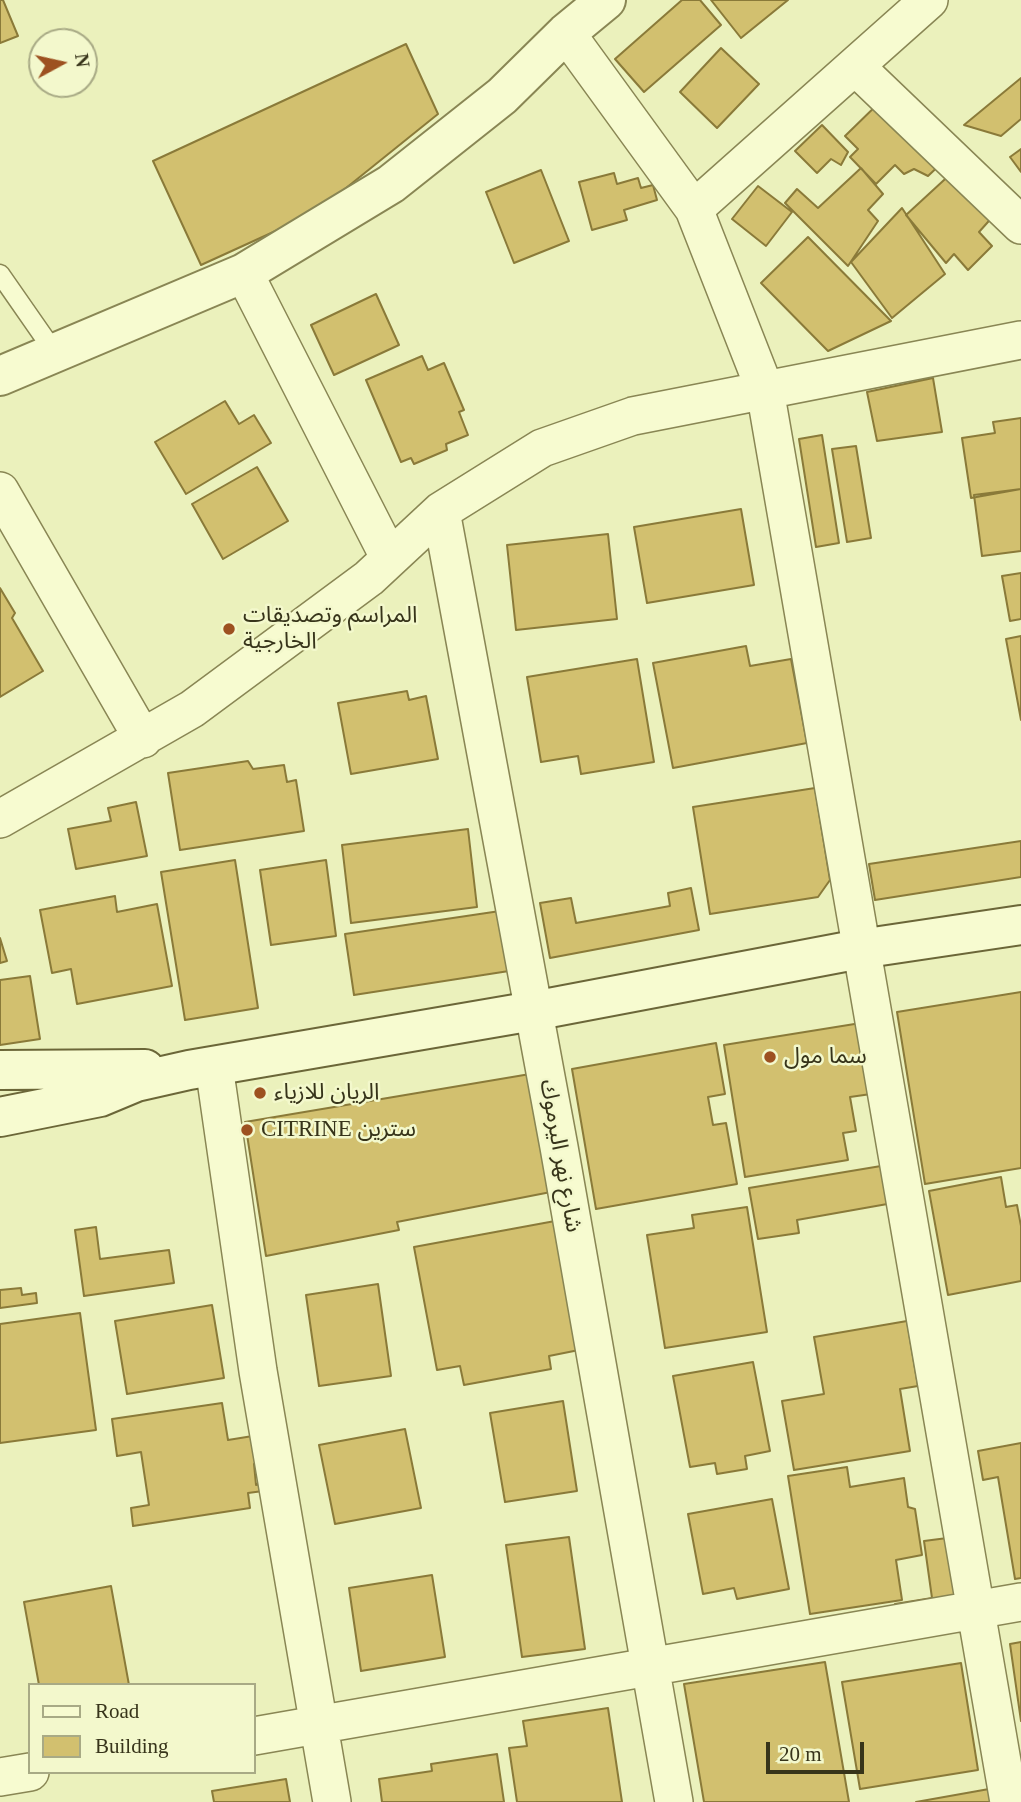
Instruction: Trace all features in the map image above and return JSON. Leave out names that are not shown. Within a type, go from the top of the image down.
[{"type":"main road","points":[[0,376],[244,273],[391,184],[502,96],[566,33],[606,0]]},
{"type":"main road","points":[[0,1117],[100,1097],[136,1082],[201,1068],[533,1011],[860,949],[1021,925]]},
{"type":"main road","points":[[0,1070],[201,1068]]},
{"type":"street","points":[[694,209],[929,0]]},
{"type":"street","points":[[566,33],[694,209],[765,390],[1009,1802]]},
{"type":"street","points":[[856,67],[1021,225]]},
{"type":"street","points":[[244,273],[389,557]]},
{"type":"street","points":[[0,819],[192,709],[369,578],[441,511],[542,448],[633,416],[1021,340]]},
{"type":"street","points":[[0,491],[143,739]]},
{"type":"street","name":"شارع نهر اليرموك","points":[[441,511],[674,1802]]},
{"type":"street","points":[[201,1068],[258,1371],[332,1802]]},
{"type":"street","points":[[256,1735],[1021,1602]]},
{"type":"street","points":[[0,1777],[28,1772]]},
{"type":"lane","points":[[2,278],[55,353]]},
{"type":"building","points":[[0,0],[3,0],[18,36],[0,43]]},
{"type":"building","points":[[682,0],[700,0],[721,25],[644,92],[615,59]]},
{"type":"building","points":[[711,0],[788,0],[741,38]]},
{"type":"building","points":[[406,44],[438,114],[315,213],[201,265],[153,161]]},
{"type":"building","points":[[721,48],[759,84],[717,128],[680,92]]},
{"type":"building","points":[[1021,78],[1021,119],[1001,136],[964,125]]},
{"type":"building","points":[[885,97],[946,159],[928,176],[914,169],[904,174],[895,165],[876,184],[850,157],[858,149],[845,136]]},
{"type":"building","points":[[822,125],[848,152],[841,165],[831,159],[817,173],[795,151]]},
{"type":"building","points":[[1021,149],[1021,172],[1010,157]]},
{"type":"building","points":[[861,168],[883,194],[868,210],[878,221],[848,266],[785,203],[797,189],[818,208]]},
{"type":"building","points":[[956,169],[996,213],[979,232],[992,246],[968,270],[954,254],[946,263],[906,215]]},
{"type":"building","points":[[541,170],[569,241],[514,263],[486,192]]},
{"type":"building","points":[[614,173],[617,184],[638,178],[641,188],[653,185],[657,200],[624,210],[627,220],[592,230],[579,182]]},
{"type":"building","points":[[758,186],[792,212],[766,246],[732,219]]},
{"type":"building","points":[[902,208],[945,274],[892,318],[851,262]]},
{"type":"building","points":[[808,237],[891,321],[828,351],[761,283]]},
{"type":"building","points":[[376,294],[399,345],[334,375],[311,325]]},
{"type":"building","points":[[422,356],[428,370],[444,363],[464,410],[459,412],[468,435],[446,444],[447,450],[414,464],[411,458],[401,462],[366,380]]},
{"type":"building","points":[[933,378],[942,432],[877,441],[867,392]]},
{"type":"building","points":[[225,401],[239,424],[254,415],[271,443],[186,494],[155,442]]},
{"type":"building","points":[[1021,418],[1021,489],[971,498],[962,438],[995,433],[993,422]]},
{"type":"building","points":[[822,435],[839,543],[816,547],[799,439]]},
{"type":"building","points":[[856,446],[871,538],[847,542],[832,449]]},
{"type":"building","points":[[257,467],[288,521],[223,559],[192,504]]},
{"type":"building","points":[[1021,489],[1021,551],[982,556],[974,495]]},
{"type":"building","points":[[741,509],[754,585],[647,603],[634,527]]},
{"type":"building","points":[[608,534],[617,619],[516,630],[507,545]]},
{"type":"building","points":[[1021,573],[1021,619],[1010,621],[1002,576]]},
{"type":"building","points":[[0,588],[15,613],[12,618],[43,671],[0,697]]},
{"type":"building","points":[[1021,636],[1021,720],[1006,639]]},
{"type":"building","points":[[746,646],[750,666],[791,659],[807,743],[673,768],[653,663]]},
{"type":"building","points":[[637,659],[654,762],[581,774],[578,756],[541,762],[527,677]]},
{"type":"building","points":[[407,691],[409,700],[426,696],[438,759],[351,774],[338,703]]},
{"type":"building","points":[[248,761],[253,769],[284,765],[287,782],[296,780],[304,831],[180,850],[168,773]]},
{"type":"building","points":[[815,788],[830,880],[818,897],[710,914],[693,807]]},
{"type":"building","points":[[136,802],[147,856],[76,869],[68,829],[111,821],[108,808]]},
{"type":"building","points":[[468,829],[477,907],[351,923],[342,845]]},
{"type":"building","points":[[1021,841],[1021,877],[875,900],[869,864]]},
{"type":"building","points":[[235,860],[258,1008],[185,1020],[161,872]]},
{"type":"building","points":[[326,860],[336,936],[271,945],[260,870]]},
{"type":"building","points":[[691,888],[699,930],[550,958],[540,903],[571,898],[576,923],[670,906],[668,893]]},
{"type":"building","points":[[115,896],[117,912],[157,904],[172,986],[77,1004],[71,969],[52,973],[40,910]]},
{"type":"building","points":[[500,911],[509,971],[354,995],[345,934]]},
{"type":"building","points":[[0,938],[7,961],[0,963]]},
{"type":"building","points":[[30,976],[40,1039],[0,1045],[0,980]]},
{"type":"building","points":[[1021,992],[1021,1168],[925,1184],[897,1012]]},
{"type":"building","points":[[867,1022],[878,1093],[850,1097],[856,1131],[843,1133],[848,1160],[745,1177],[724,1045]]},
{"type":"building","points":[[716,1043],[725,1094],[708,1097],[713,1125],[726,1123],[737,1184],[596,1209],[572,1069]]},
{"type":"building","points":[[536,1073],[556,1191],[397,1222],[399,1230],[266,1256],[245,1122]]},
{"type":"building","points":[[887,1165],[893,1203],[797,1220],[799,1233],[758,1239],[749,1188]]},
{"type":"building","points":[[1001,1177],[1006,1207],[1017,1205],[1021,1226],[1021,1281],[948,1295],[929,1191]]},
{"type":"building","points":[[747,1207],[767,1332],[665,1348],[647,1235],[694,1228],[692,1215]]},
{"type":"building","points":[[555,1221],[579,1350],[549,1356],[551,1369],[464,1385],[460,1366],[437,1370],[414,1247]]},
{"type":"building","points":[[96,1227],[100,1259],[169,1250],[174,1283],[84,1296],[75,1230]]},
{"type":"building","points":[[378,1284],[391,1376],[319,1386],[306,1295]]},
{"type":"building","points":[[21,1288],[22,1295],[36,1293],[37,1303],[0,1308],[0,1290]]},
{"type":"building","points":[[212,1305],[224,1378],[127,1394],[115,1321]]},
{"type":"building","points":[[80,1313],[96,1430],[0,1443],[0,1324]]},
{"type":"building","points":[[907,1321],[918,1386],[900,1389],[910,1451],[794,1470],[782,1401],[824,1394],[814,1337]]},
{"type":"building","points":[[753,1362],[770,1451],[745,1456],[747,1469],[717,1474],[715,1463],[690,1467],[673,1376]]},
{"type":"building","points":[[563,1401],[577,1491],[505,1502],[490,1413]]},
{"type":"building","points":[[222,1403],[228,1440],[265,1434],[269,1462],[254,1464],[256,1485],[261,1484],[263,1491],[248,1493],[250,1508],[133,1526],[131,1508],[149,1505],[141,1452],[117,1456],[112,1419]]},
{"type":"building","points":[[405,1429],[421,1508],[335,1524],[319,1445]]},
{"type":"building","points":[[1021,1443],[1021,1578],[1015,1579],[998,1477],[983,1480],[978,1451]]},
{"type":"building","points":[[847,1467],[850,1487],[904,1478],[908,1507],[915,1509],[922,1555],[896,1560],[902,1600],[810,1614],[788,1476]]},
{"type":"building","points":[[772,1499],[789,1589],[737,1599],[734,1588],[703,1594],[688,1514]]},
{"type":"building","points":[[569,1537],[585,1649],[522,1657],[506,1545]]},
{"type":"building","points":[[955,1537],[966,1605],[896,1615],[895,1604],[932,1598],[924,1541]]},
{"type":"building","points":[[432,1575],[445,1657],[361,1671],[349,1588]]},
{"type":"building","points":[[111,1586],[129,1683],[39,1683],[24,1602]]},
{"type":"building","points":[[1021,1642],[1021,1721],[1010,1644]]},
{"type":"building","points":[[825,1662],[849,1802],[704,1802],[684,1684]]},
{"type":"building","points":[[961,1663],[978,1770],[860,1789],[842,1682]]},
{"type":"building","points":[[608,1708],[622,1802],[517,1802],[509,1748],[527,1746],[523,1721]]},
{"type":"building","points":[[497,1754],[504,1802],[382,1802],[379,1779],[432,1771],[431,1764]]},
{"type":"building","points":[[286,1779],[290,1802],[214,1802],[212,1791]]},
{"type":"building","points":[[989,1789],[991,1802],[916,1802]]},
{"type":"place","name":"المراسم وتصديقات الخارجية","points":[[229,629]]},
{"type":"place","name":"سما مول","points":[[770,1057]]},
{"type":"place","name":"الريان للازياء","points":[[260,1093]]},
{"type":"place","name":"CITRINE سترين","points":[[247,1130]]}]
